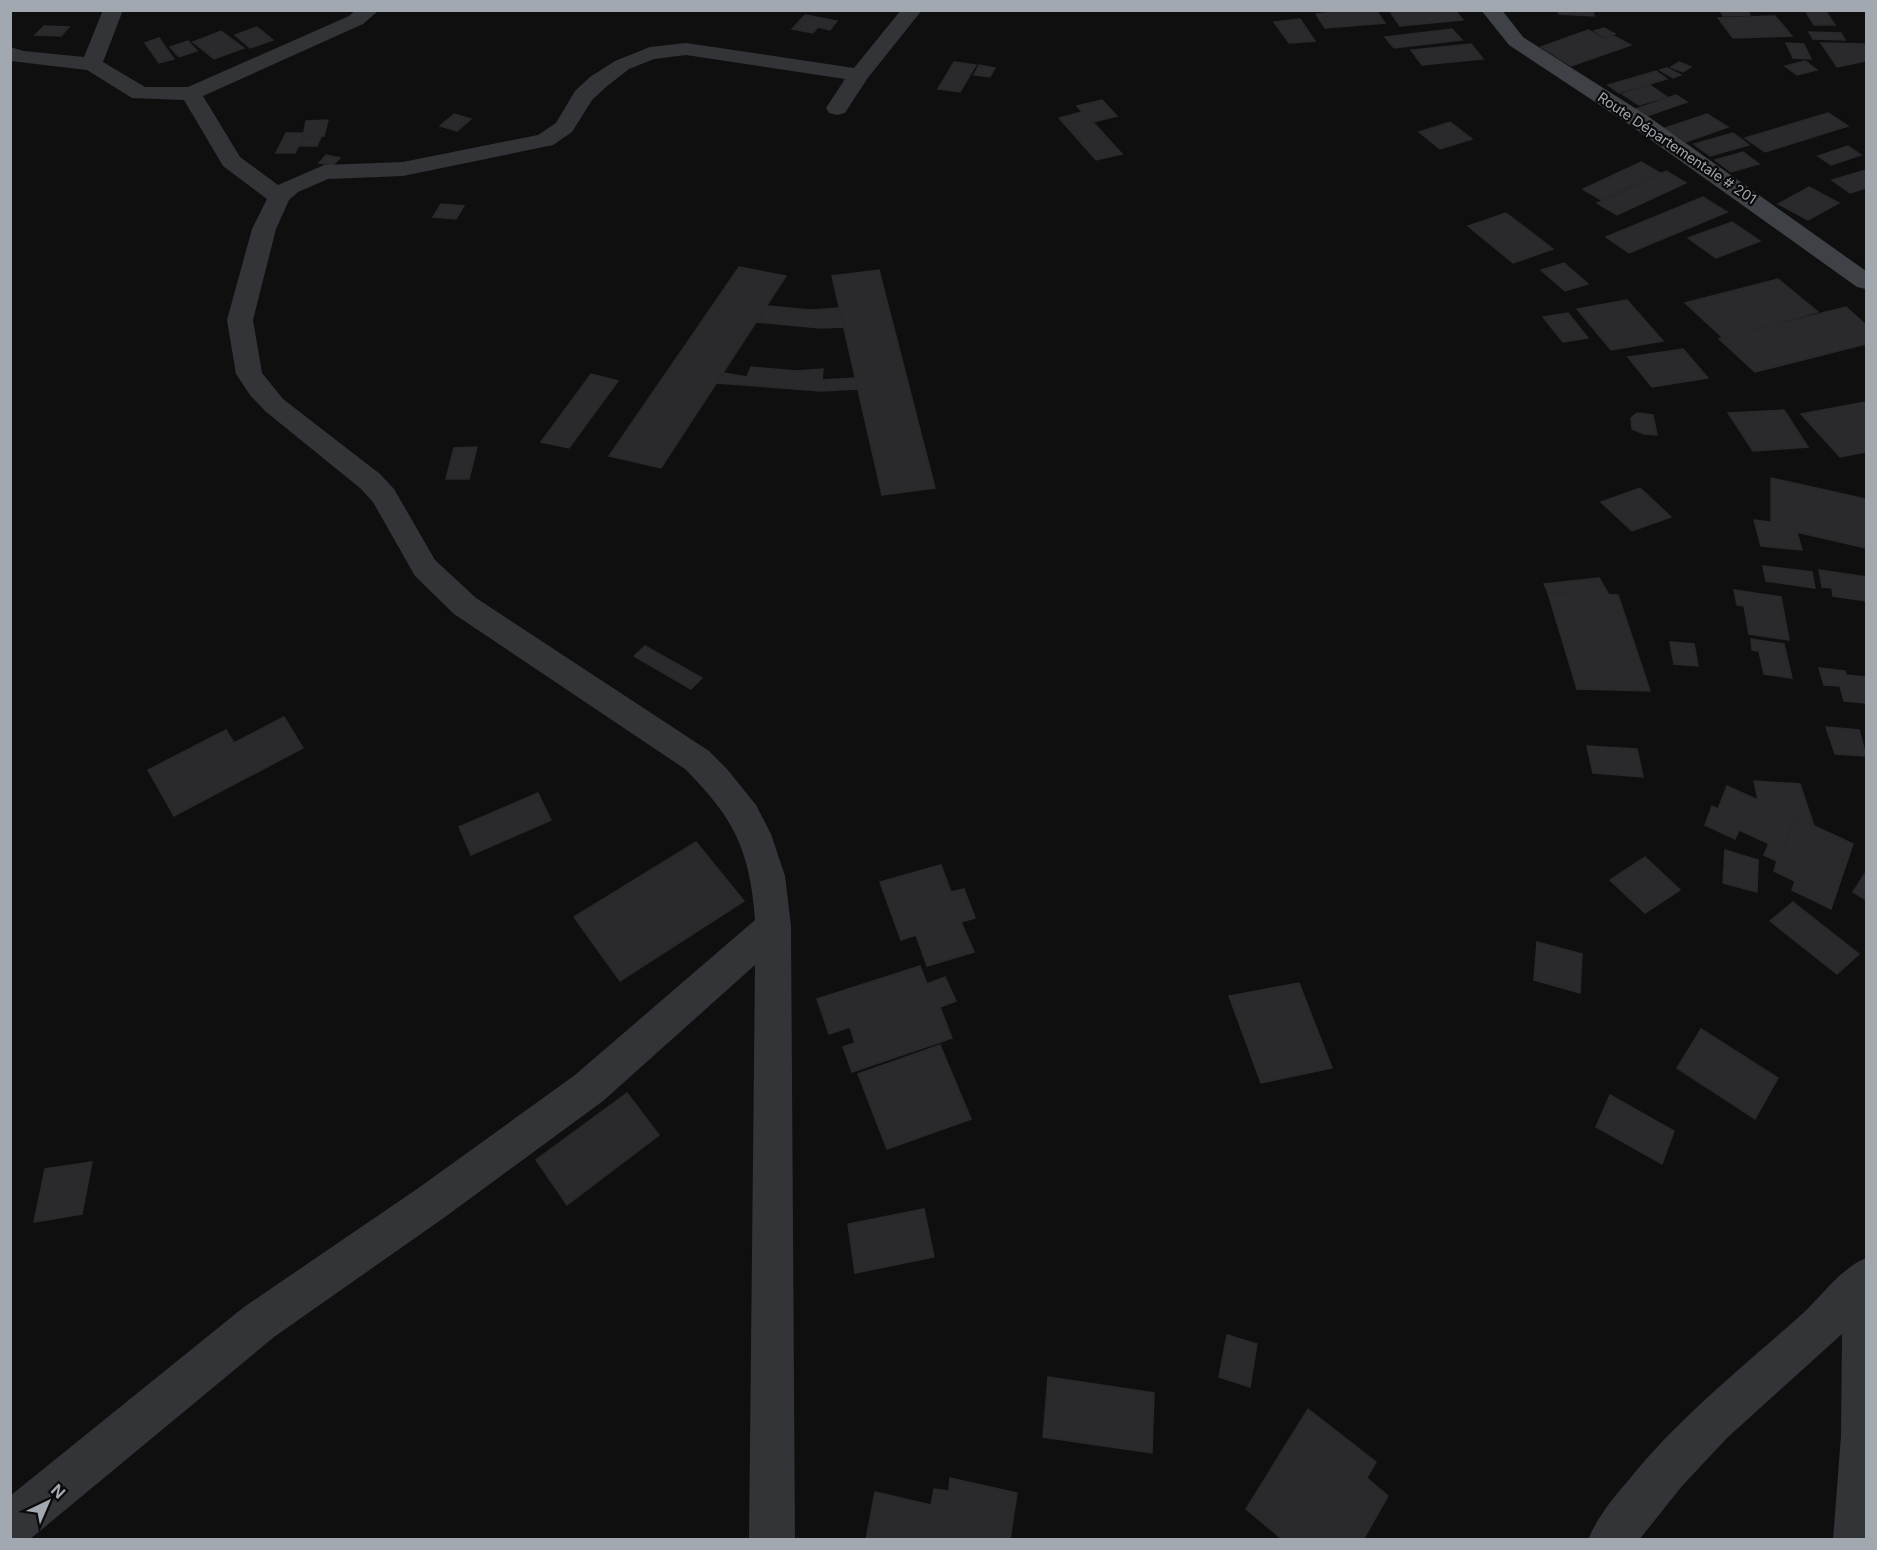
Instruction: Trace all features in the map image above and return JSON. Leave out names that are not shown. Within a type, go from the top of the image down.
[{"type":"main road","name":"Route Départementale # 201","points":[[1491,10],[1516,41],[1641,122],[1866,282]]},
{"type":"street","points":[[92,64],[113,10]]},
{"type":"street","points":[[10,53],[20,57],[92,64],[140,93],[191,94],[356,20],[369,10]]},
{"type":"street","points":[[837,108],[859,75],[912,10]]},
{"type":"street","points":[[772,1539],[773,926],[767,867],[757,836],[741,808],[697,760],[465,606],[425,568],[384,496],[370,481],[290,419],[259,389],[249,374],[240,320],[264,229],[279,197],[290,187],[324,172],[403,169],[545,140],[564,127],[583,96],[598,82],[622,65],[650,54],[686,49],[859,75]]},
{"type":"street","points":[[191,94],[231,161],[279,197]]},
{"type":"street","points":[[10,1526],[259,1322],[432,1203],[589,1088],[773,926]]},
{"type":"street","points":[[1611,1539],[1638,1501],[1728,1407],[1835,1315],[1865,1281]]},
{"type":"street","points":[[1856,1539],[1863,1436],[1865,1281]]},
{"type":"building","points":[[1376,10],[1385,23],[1325,28],[1316,14]]},
{"type":"building","points":[[1455,10],[1463,20],[1400,26],[1391,13]]},
{"type":"building","points":[[1557,10],[1593,10],[1594,16],[1559,14]]},
{"type":"building","points":[[1720,10],[1747,10],[1750,15],[1723,16]]},
{"type":"building","points":[[1805,10],[1825,10],[1835,25],[1814,25]]},
{"type":"building","points":[[805,15],[837,21],[830,30],[818,27],[813,33],[792,29]]},
{"type":"building","points":[[1775,16],[1792,36],[1733,38],[1718,18]]},
{"type":"building","points":[[1300,19],[1315,41],[1289,43],[1274,22]]},
{"type":"building","points":[[44,26],[69,27],[61,36],[35,35]]},
{"type":"building","points":[[257,27],[273,40],[250,48],[235,35]]},
{"type":"building","points":[[1604,28],[1615,34],[1605,38],[1594,31]]},
{"type":"building","points":[[1452,29],[1462,40],[1394,48],[1385,37]]},
{"type":"building","points":[[1588,30],[1604,39],[1614,36],[1631,45],[1571,66],[1541,47]]},
{"type":"building","points":[[221,31],[244,48],[214,59],[193,42]]},
{"type":"building","points":[[1809,32],[1841,33],[1845,40],[1813,39]]},
{"type":"building","points":[[159,38],[174,59],[159,63],[145,43]]},
{"type":"building","points":[[188,41],[197,51],[179,57],[170,47]]},
{"type":"building","points":[[1786,43],[1804,44],[1811,59],[1793,58]]},
{"type":"building","points":[[1821,43],[1866,44],[1866,61],[1837,67]]},
{"type":"building","points":[[1471,44],[1483,59],[1422,65],[1411,50]]},
{"type":"building","points":[[1805,61],[1817,70],[1797,75],[1785,66]]},
{"type":"building","points":[[954,62],[976,65],[960,92],[938,89]]},
{"type":"building","points":[[1679,62],[1691,67],[1683,72],[1671,67]]},
{"type":"building","points":[[979,65],[995,68],[990,77],[974,75]]},
{"type":"building","points":[[1667,68],[1681,75],[1673,78],[1660,70]]},
{"type":"building","points":[[1656,71],[1667,79],[1619,93],[1608,85]]},
{"type":"building","points":[[1650,85],[1667,97],[1639,105],[1622,94]]},
{"type":"building","points":[[1676,95],[1687,102],[1647,116],[1636,109]]},
{"type":"building","points":[[1102,100],[1117,116],[1093,122],[1122,154],[1096,160],[1059,118],[1082,112],[1077,106]]},
{"type":"building","points":[[1828,113],[1848,126],[1765,152],[1745,138]]},
{"type":"building","points":[[454,114],[471,119],[457,131],[440,126]]},
{"type":"building","points":[[1707,114],[1728,127],[1686,142],[1665,128]]},
{"type":"building","points":[[328,120],[324,136],[303,137],[306,121]]},
{"type":"building","points":[[1450,122],[1472,139],[1440,149],[1419,132]]},
{"type":"building","points":[[286,133],[305,133],[295,153],[276,153]]},
{"type":"building","points":[[1733,133],[1749,145],[1710,156],[1694,144]]},
{"type":"building","points":[[303,137],[321,137],[317,146],[299,146]]},
{"type":"building","points":[[1848,146],[1861,155],[1831,165],[1818,156]]},
{"type":"building","points":[[1743,152],[1759,164],[1731,172],[1715,160]]},
{"type":"building","points":[[326,155],[340,158],[333,165],[319,163]]},
{"type":"building","points":[[1641,162],[1660,173],[1601,200],[1583,189]]},
{"type":"building","points":[[1866,170],[1866,188],[1850,193],[1832,180]]},
{"type":"building","points":[[1666,171],[1686,183],[1617,215],[1597,203]]},
{"type":"building","points":[[1809,187],[1839,203],[1808,220],[1778,204]]},
{"type":"building","points":[[1703,197],[1727,212],[1629,253],[1606,237]]},
{"type":"building","points":[[441,204],[464,206],[456,219],[433,217]]},
{"type":"building","points":[[1506,213],[1553,249],[1513,263],[1468,226]]},
{"type":"building","points":[[1732,222],[1760,241],[1716,258],[1688,238]]},
{"type":"building","points":[[1564,263],[1588,284],[1565,291],[1541,270]]},
{"type":"building","points":[[739,267],[786,276],[661,468],[609,456]]},
{"type":"building","points":[[879,270],[935,488],[882,495],[832,276]]},
{"type":"building","points":[[1778,279],[1818,312],[1723,338],[1685,303]]},
{"type":"building","points":[[1627,300],[1663,341],[1611,350],[1577,309]]},
{"type":"building","points":[[767,306],[811,310],[840,308],[844,327],[820,328],[757,322]]},
{"type":"building","points":[[1846,307],[1866,325],[1866,344],[1755,372],[1719,339]]},
{"type":"building","points":[[1568,313],[1588,338],[1563,342],[1543,317]]},
{"type":"building","points":[[1683,349],[1708,378],[1652,387],[1628,357]]},
{"type":"building","points":[[751,367],[796,371],[823,369],[822,380],[855,378],[858,389],[821,391],[717,383],[724,373],[747,377]]},
{"type":"building","points":[[591,374],[618,381],[569,448],[541,442]]},
{"type":"building","points":[[1866,402],[1866,452],[1840,457],[1801,414]]},
{"type":"building","points":[[1784,410],[1808,447],[1753,451],[1728,413]]},
{"type":"building","points":[[1637,413],[1653,415],[1657,435],[1644,434],[1632,429],[1631,418]]},
{"type":"building","points":[[477,447],[469,479],[446,479],[454,448]]},
{"type":"building","points":[[1771,478],[1866,499],[1866,548],[1771,526]]},
{"type":"building","points":[[1640,488],[1671,517],[1632,531],[1601,502]]},
{"type":"building","points":[[1754,520],[1795,525],[1802,550],[1761,546]]},
{"type":"building","points":[[1763,566],[1812,572],[1815,588],[1766,581]]},
{"type":"building","points":[[1819,570],[1866,577],[1866,601],[1833,596],[1832,588],[1822,587]]},
{"type":"building","points":[[1599,578],[1609,595],[1548,593],[1544,584]]},
{"type":"building","points":[[1734,590],[1781,597],[1789,640],[1749,634],[1744,606],[1737,605]]},
{"type":"building","points":[[1548,593],[1618,595],[1650,691],[1577,689]]},
{"type":"building","points":[[1751,639],[1784,644],[1792,678],[1764,674],[1759,651],[1752,650]]},
{"type":"building","points":[[1670,642],[1694,644],[1698,666],[1674,664]]},
{"type":"building","points":[[645,646],[702,678],[691,689],[634,656]]},
{"type":"building","points":[[1819,668],[1845,671],[1846,675],[1866,677],[1866,703],[1844,701],[1840,686],[1824,685]]},
{"type":"building","points":[[284,717],[303,748],[174,816],[148,770],[226,730],[234,743]]},
{"type":"building","points":[[1826,727],[1859,730],[1866,756],[1835,754]]},
{"type":"building","points":[[1587,746],[1637,749],[1643,777],[1593,773]]},
{"type":"building","points":[[1754,781],[1800,784],[1814,826],[1758,800]]},
{"type":"building","points":[[1727,786],[1795,817],[1783,850],[1739,830],[1735,839],[1705,825],[1712,806],[1718,809]]},
{"type":"building","points":[[538,793],[551,820],[471,855],[459,827]]},
{"type":"building","points":[[1795,817],[1853,844],[1831,909],[1792,890],[1795,881],[1774,871],[1777,861],[1764,855],[1769,843],[1783,850]]},
{"type":"building","points":[[696,842],[744,901],[620,981],[574,917]]},
{"type":"building","points":[[1725,850],[1758,860],[1757,892],[1723,883]]},
{"type":"building","points":[[1645,857],[1680,890],[1645,913],[1610,880]]},
{"type":"building","points":[[941,865],[951,892],[964,889],[975,918],[961,922],[974,952],[927,966],[916,935],[901,940],[880,882]]},
{"type":"building","points":[[1866,872],[1866,900],[1853,892]]},
{"type":"building","points":[[1793,902],[1859,954],[1837,974],[1770,921]]},
{"type":"building","points":[[1537,942],[1582,954],[1580,993],[1534,980]]},
{"type":"building","points":[[920,966],[927,984],[945,977],[956,1001],[940,1007],[952,1038],[852,1072],[843,1047],[855,1043],[850,1027],[829,1034],[817,999]]},
{"type":"building","points":[[1299,983],[1332,1068],[1261,1083],[1229,996]]},
{"type":"building","points":[[1701,1029],[1778,1078],[1755,1119],[1677,1068]]},
{"type":"building","points":[[940,1045],[971,1119],[887,1149],[858,1074]]},
{"type":"building","points":[[627,1093],[659,1135],[567,1205],[536,1160]]},
{"type":"building","points":[[1610,1095],[1674,1131],[1662,1164],[1596,1127]]},
{"type":"building","points":[[92,1162],[82,1214],[34,1222],[45,1169]]},
{"type":"building","points":[[924,1209],[934,1257],[855,1273],[848,1224]]},
{"type":"building","points":[[1227,1335],[1257,1344],[1250,1387],[1219,1377]]},
{"type":"building","points":[[1048,1377],[1154,1393],[1152,1453],[1043,1437]]},
{"type":"building","points":[[1308,1409],[1376,1462],[1367,1478],[1388,1496],[1363,1540],[1283,1540],[1246,1509]]},
{"type":"building","points":[[950,1478],[1017,1493],[1010,1540],[866,1540],[875,1492],[931,1505],[934,1489],[949,1491]]}]
